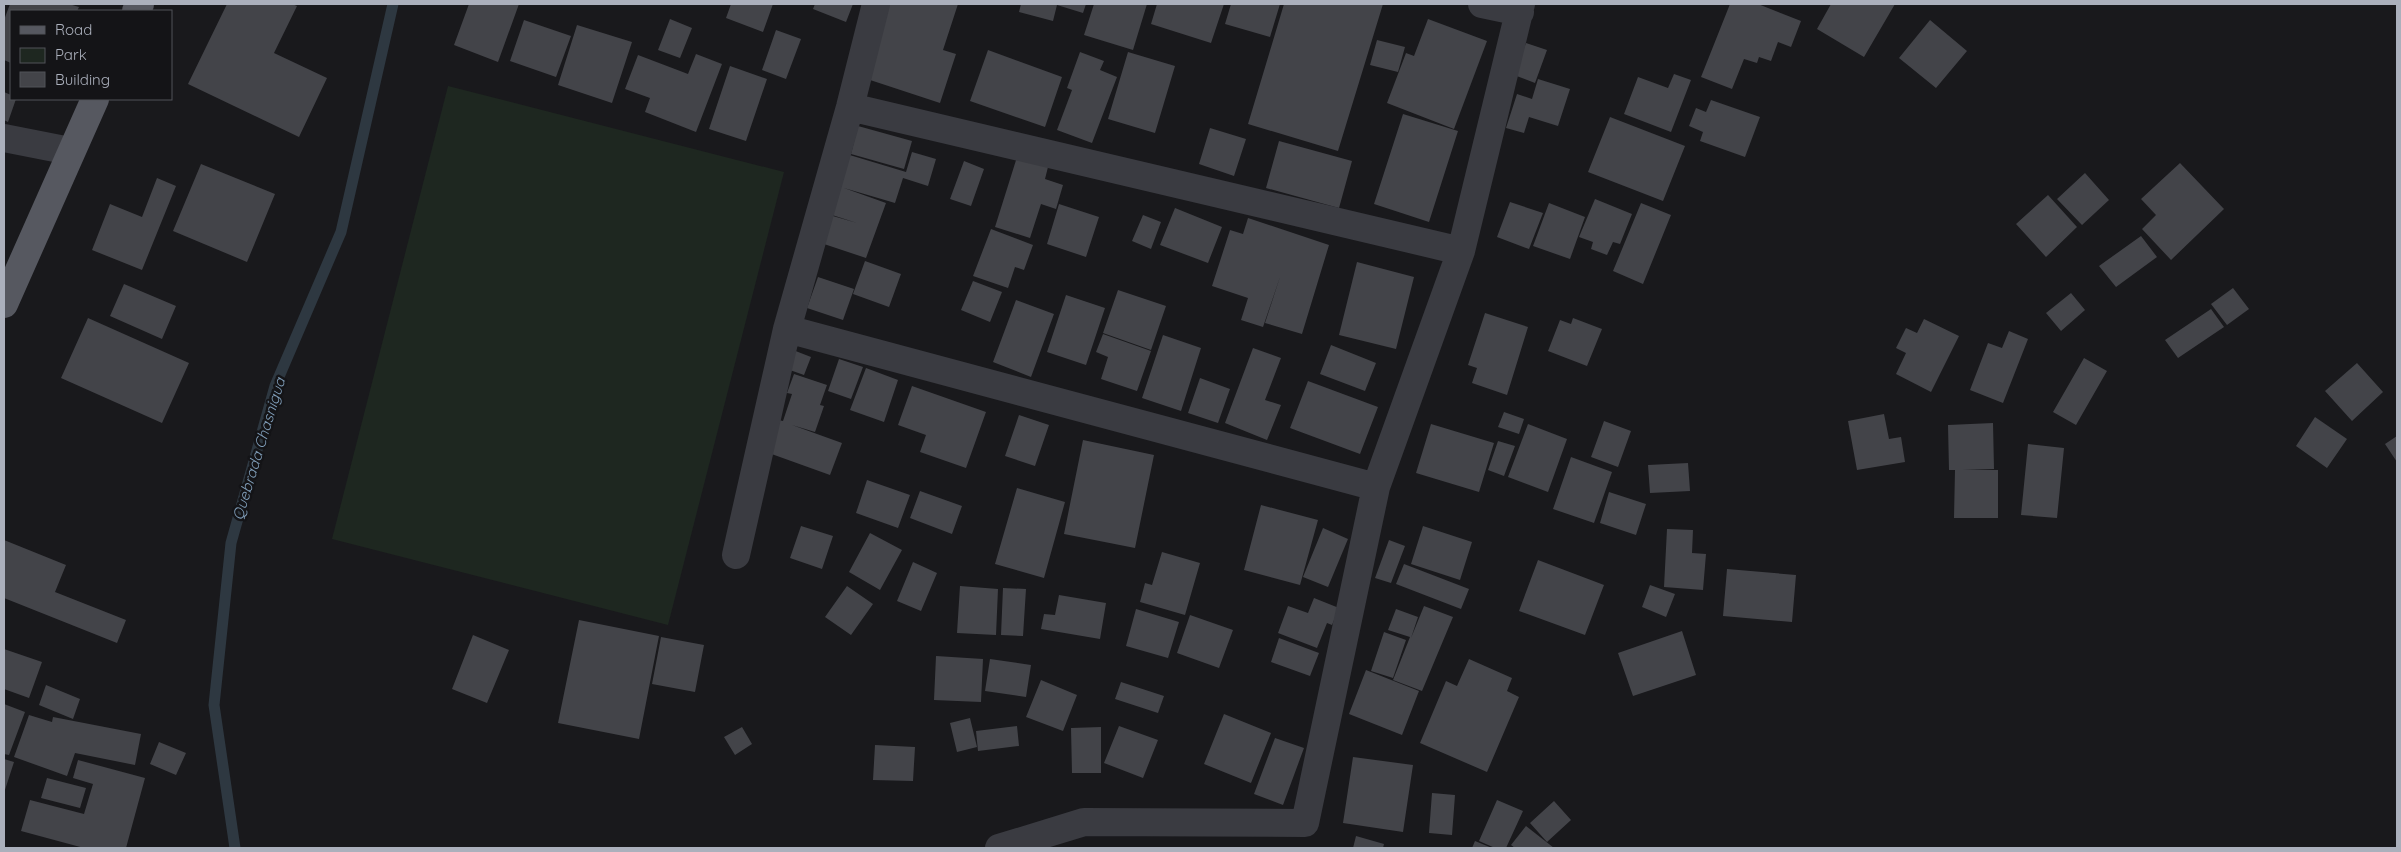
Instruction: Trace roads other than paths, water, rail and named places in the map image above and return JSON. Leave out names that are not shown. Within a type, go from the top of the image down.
[{"type":"main road","points":[[7,290],[95,100]]},
{"type":"street","points":[[736,555],[787,329],[850,107],[876,4]]},
{"type":"street","points":[[999,848],[1084,822],[1305,823],[1376,487],[1461,251],[1521,8],[1482,4]]},
{"type":"street","points":[[850,107],[1461,251]]},
{"type":"street","points":[[4,138],[70,151]]},
{"type":"street","points":[[787,329],[1376,487]]},
{"type":"waterway","name":"Quebrada Chasnigua","points":[[235,848],[214,705],[231,543],[275,386],[341,232],[393,4]]}]
